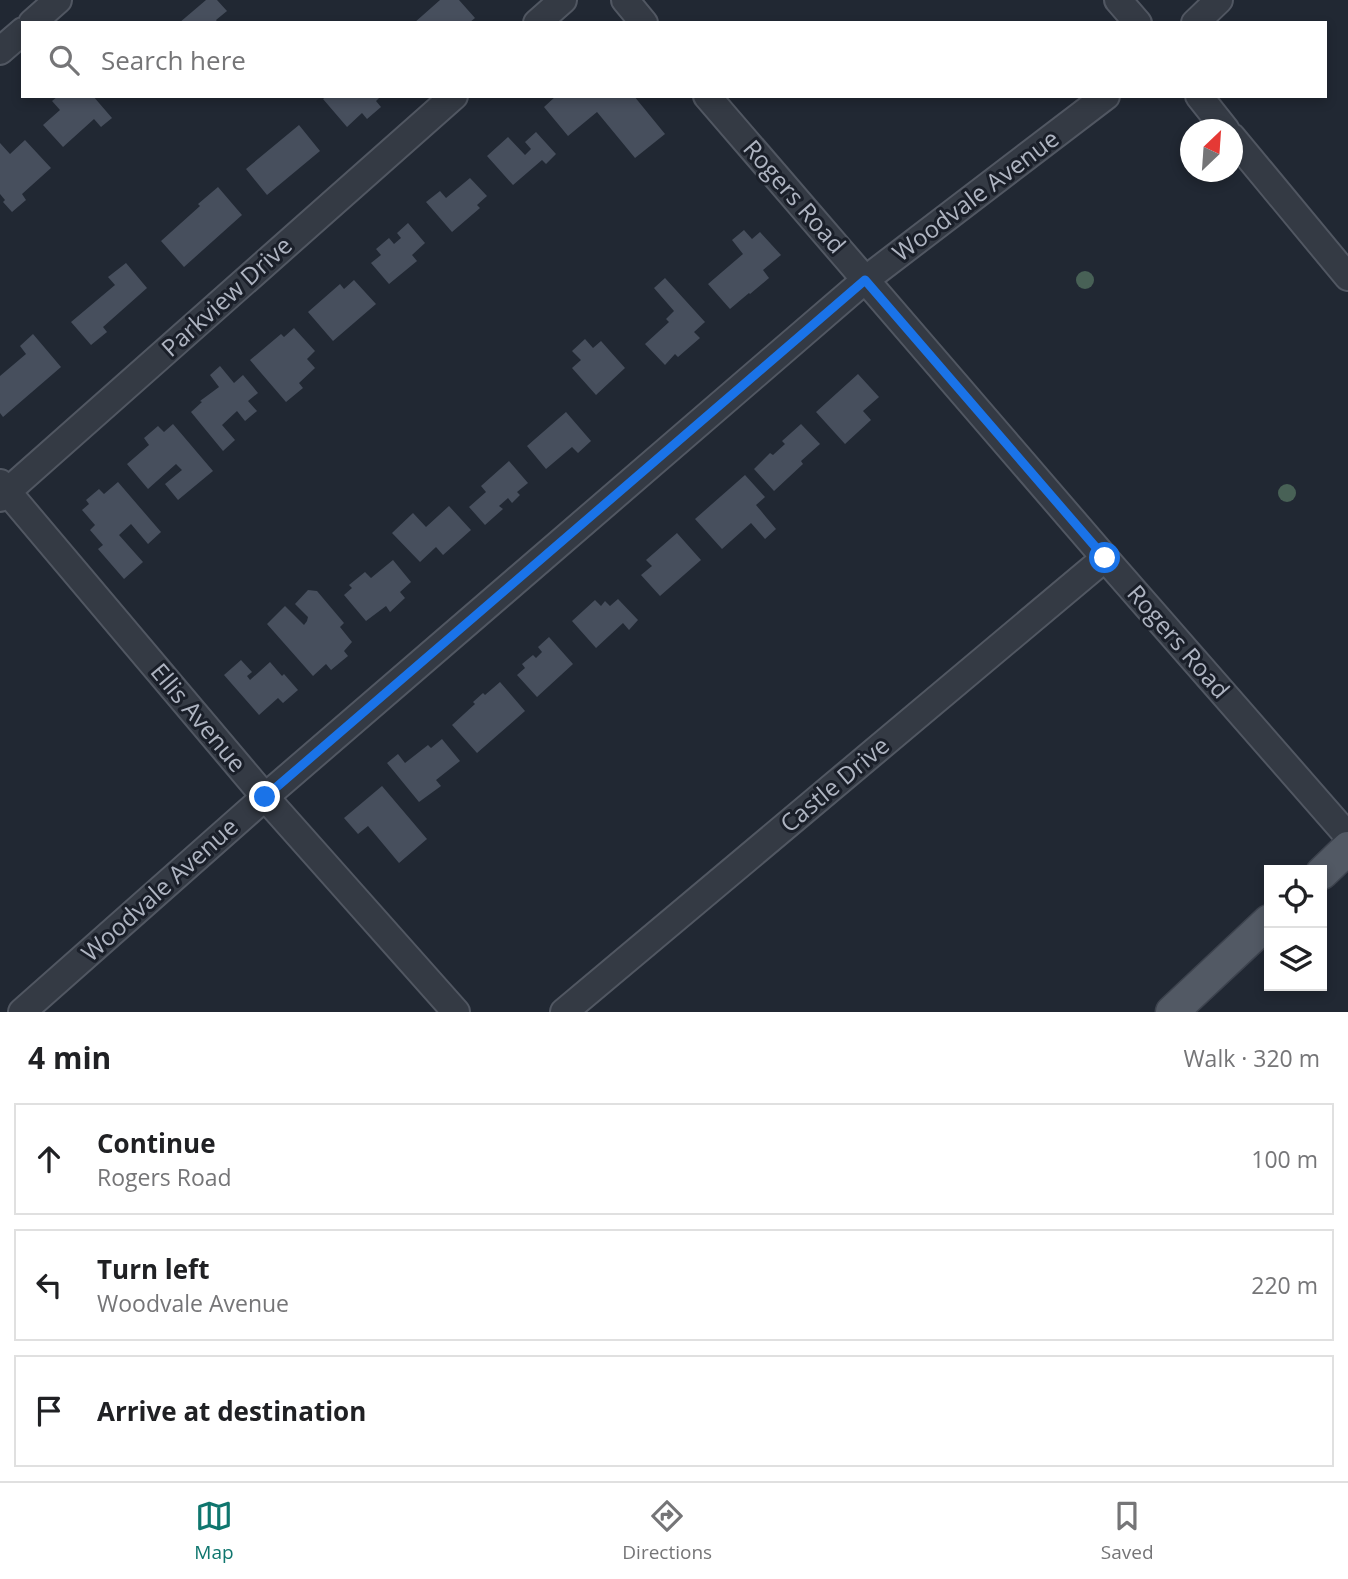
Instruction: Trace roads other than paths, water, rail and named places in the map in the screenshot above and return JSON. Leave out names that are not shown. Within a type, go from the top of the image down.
[{"type":"main road","points":[[1327,868],[1348,848]]},
{"type":"main road","points":[[1172,1012],[1264,926]]},
{"type":"street","points":[[34,21],[58,0]]},
{"type":"street","points":[[539,21],[563,0]]},
{"type":"street","points":[[625,0],[642,21]]},
{"type":"street","points":[[1118,0],[1136,21]]},
{"type":"street","points":[[1197,21],[1219,0]]},
{"type":"street","points":[[0,51],[21,33]]},
{"type":"street","name":"Parkview Drive","points":[[3,491],[452,98]]},
{"type":"street","name":"Rogers Road","points":[[710,98],[1348,836]]},
{"type":"street","name":"Woodvale Avenue","points":[[22,1012],[265,797],[865,280],[1103,98]]},
{"type":"street","points":[[1201,98],[1218,119]]},
{"type":"street","points":[[1243,149],[1348,277]]},
{"type":"street","name":"Ellis Avenue","points":[[3,491],[265,797],[456,1012]]},
{"type":"street","name":"Castle Drive","points":[[564,1012],[1105,558]]}]
